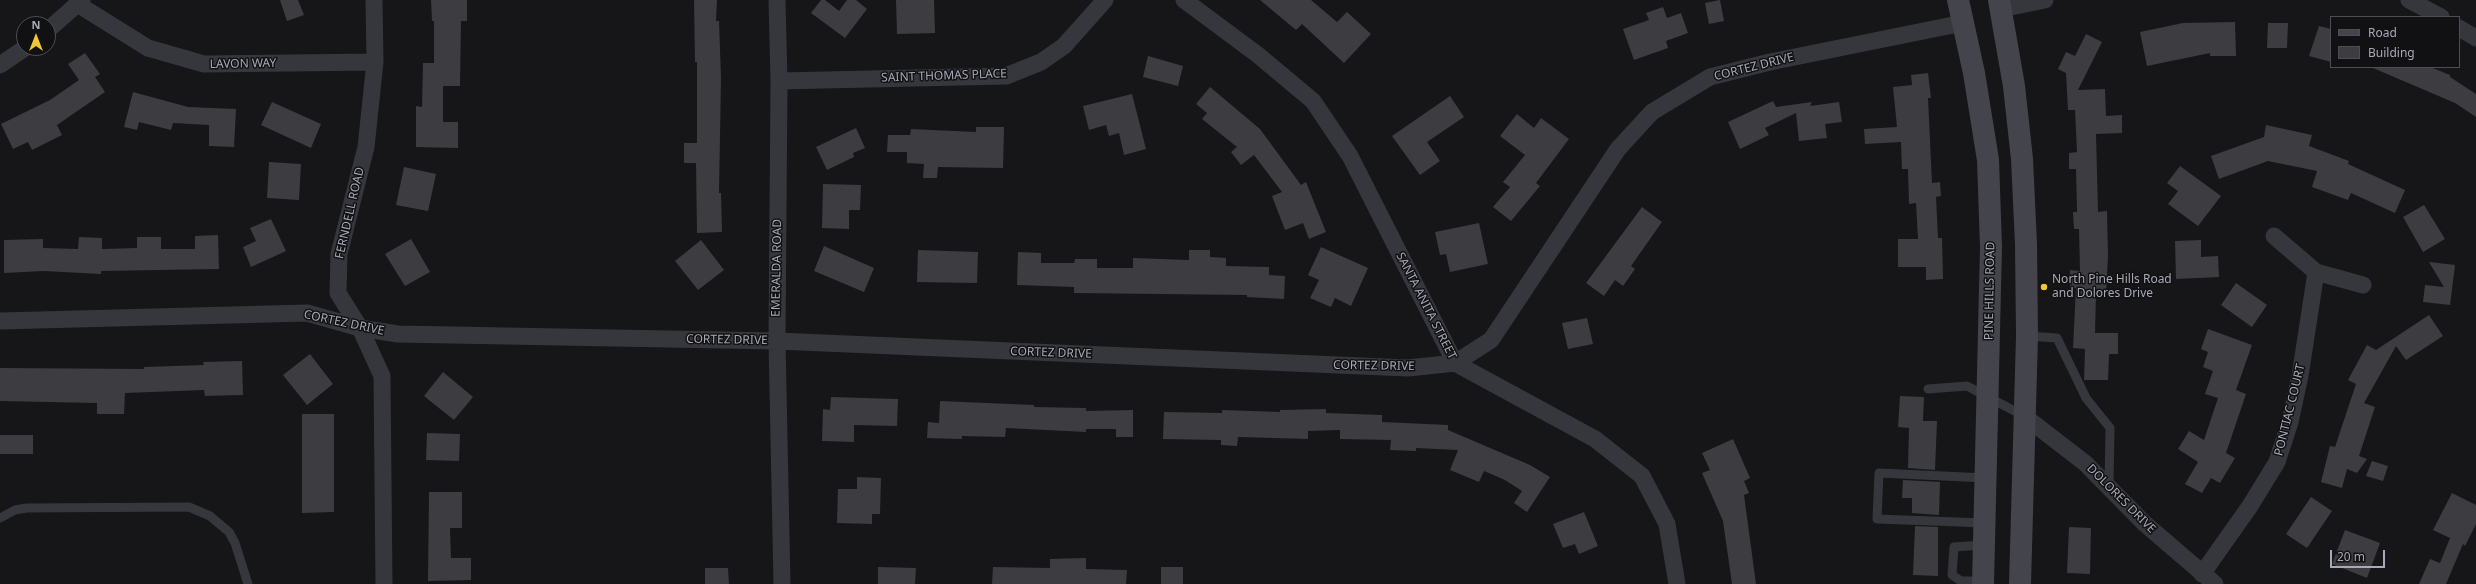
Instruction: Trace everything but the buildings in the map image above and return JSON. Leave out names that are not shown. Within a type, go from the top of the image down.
[{"type":"main road","name":"PINE HILLS ROAD","points":[[1958,0],[1974,73],[1988,160],[1991,247],[1983,583]]},
{"type":"main road","points":[[2000,4],[2014,86],[2022,159],[2026,244],[2027,336],[2020,584]]},
{"type":"street","name":"FERNDELL ROAD","points":[[374,0],[375,62],[366,147],[339,254],[338,293],[360,328],[382,376],[384,584]]},
{"type":"street","name":"EMERALDA ROAD","points":[[777,0],[779,80],[777,341],[782,584]]},
{"type":"street","name":"SAINT THOMAS PLACE","points":[[779,80],[1006,76],[1041,62],[1064,46],[1105,0]]},
{"type":"street","name":"SANTA ANITA STREET","points":[[1184,0],[1258,55],[1313,101],[1350,156],[1455,363],[1595,439],[1642,476],[1667,524],[1676,584]]},
{"type":"street","points":[[2000,4],[2045,0]]},
{"type":"street","points":[[2409,0],[2439,16]]},
{"type":"street","name":"LAVON WAY","points":[[81,2],[148,48],[204,64],[375,62]]},
{"type":"street","points":[[56,23],[81,2]]},
{"type":"street","name":"CORTEZ DRIVE","points":[[0,321],[307,313],[360,328],[398,334],[777,341],[1408,368],[1455,363],[1492,340],[1618,149],[1652,112],[1710,78],[1770,62],[1963,23]]},
{"type":"street","points":[[2460,29],[2476,38]]},
{"type":"street","points":[[0,65],[16,54]]},
{"type":"street","points":[[2274,236],[2316,272],[2362,285]]},
{"type":"street","name":"PONTIAC COURT","points":[[2202,574],[2250,506],[2277,462],[2290,422],[2300,376],[2316,272]]},
{"type":"street","name":"DOLORES DRIVE","points":[[2024,416],[2085,463],[2144,523],[2215,584]]},
{"type":"lane","points":[[2027,336],[2057,338],[2086,398],[2110,428],[2108,487]]},
{"type":"lane","points":[[1928,389],[1967,386],[2024,416]]},
{"type":"lane","points":[[1985,523],[1877,519],[1879,473],[1986,478]]},
{"type":"lane","points":[[0,518],[16,510],[27,508],[189,507],[210,516],[229,532],[235,543],[248,584]]},
{"type":"lane","points":[[1983,583],[1962,581],[1952,575],[1954,547],[1984,545]]},
{"type":"place","name":"North Pine Hills Road and Dolores Drive","points":[[2044,287]]}]
